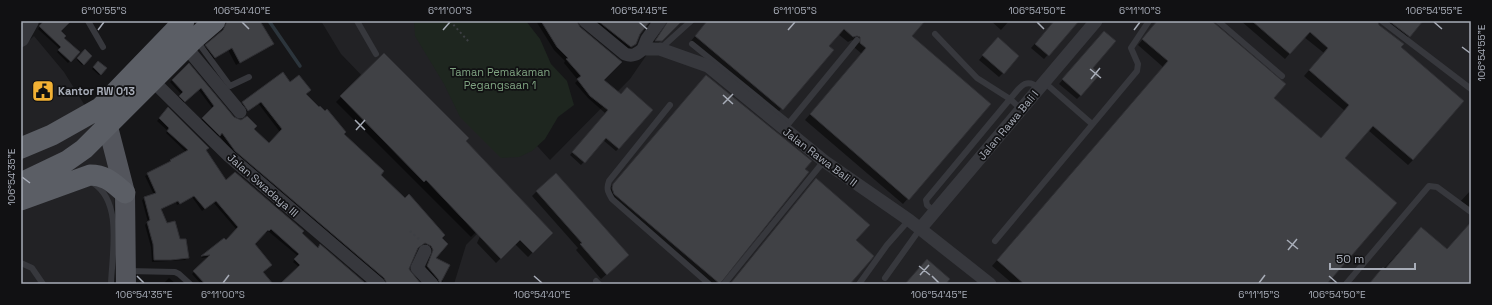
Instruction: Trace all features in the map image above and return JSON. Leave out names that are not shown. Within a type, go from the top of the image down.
[{"type":"highway","points":[[21,148],[52,135],[100,108],[188,35],[215,21]]},
{"type":"highway","points":[[21,182],[73,157],[108,127],[153,81],[188,35]]},
{"type":"highway","points":[[21,200],[90,175],[100,175],[125,193]]},
{"type":"main road","points":[[100,108],[108,127],[125,193],[126,278]]},
{"type":"street","name":"Jalan Rawa Bali II","points":[[585,21],[625,54],[631,56],[643,49],[660,49],[708,66],[824,161],[909,220],[990,284]]},
{"type":"street","points":[[643,49],[647,39],[660,21]]},
{"type":"street","name":"Jalan Rawa Bali I","points":[[920,229],[1096,21]]},
{"type":"street","points":[[21,39],[30,22]]},
{"type":"street","points":[[188,35],[240,112]]},
{"type":"street","name":"Jalan Swadaya III","points":[[153,81],[229,156],[380,284]]},
{"type":"street","points":[[426,251],[417,268],[432,284]]},
{"type":"lane","points":[[88,21],[104,47]]},
{"type":"lane","points":[[357,21],[376,54]]},
{"type":"lane","points":[[660,49],[692,21]]},
{"type":"lane","points":[[995,241],[1136,71],[1138,64],[1131,48],[1149,21]]},
{"type":"lane","points":[[1218,21],[1282,76]]},
{"type":"lane","points":[[1382,21],[1471,89]]},
{"type":"lane","points":[[935,34],[977,78],[1021,109]]},
{"type":"lane","points":[[188,35],[230,86],[249,77]]},
{"type":"lane","points":[[692,44],[789,123],[857,40]]},
{"type":"lane","points":[[935,212],[927,205],[926,200],[1023,84],[1028,82],[1042,85],[1092,124]]},
{"type":"lane","points":[[670,105],[609,181],[606,187],[607,192],[612,199],[709,284]]},
{"type":"lane","points":[[724,284],[824,161]]},
{"type":"lane","points":[[49,198],[82,185],[79,180]]},
{"type":"lane","points":[[79,180],[101,188],[107,198],[113,215],[111,284]]},
{"type":"lane","points":[[1346,284],[1429,186],[1437,187],[1471,212]]},
{"type":"lane","points":[[859,284],[886,245],[909,220]]},
{"type":"lane","points":[[885,278],[920,229]]},
{"type":"lane","points":[[21,264],[32,268],[43,284]]},
{"type":"lane","points":[[126,278],[175,272],[190,284]]},
{"type":"path","points":[[450,21],[469,42]]},
{"type":"shaded area","points":[[321,21],[444,21],[519,126],[550,160],[630,79],[670,21],[1471,21],[1471,284],[454,284],[466,245],[496,215],[341,54]]},
{"type":"shaded area","points":[[34,36],[64,72],[117,157],[110,284],[21,284],[21,48]]},
{"type":"green space","name":"Taman Pemakaman Pegangsaan 1","points":[[414,21],[526,21],[540,39],[551,64],[567,81],[574,105],[558,117],[545,139],[532,151],[519,157],[501,158],[460,117],[444,84],[415,36]]},
{"type":"building","points":[[44,21],[71,21],[61,31],[66,36],[64,38],[80,52],[71,62],[58,50],[61,47],[39,26]]},
{"type":"building","points":[[227,21],[260,21],[274,44],[240,63],[232,48],[215,58],[205,45],[223,30]]},
{"type":"building","points":[[541,21],[577,21],[580,27],[622,62],[604,80],[621,94],[627,87],[653,110],[619,149],[606,138],[585,163],[572,152],[608,110],[590,96],[577,79],[581,76],[566,59],[568,58],[557,47]]},
{"type":"building","points":[[598,21],[650,21],[640,34],[636,44],[631,47]]},
{"type":"building","points":[[668,21],[682,21],[662,41],[655,41]]},
{"type":"building","points":[[707,21],[925,21],[912,36],[991,104],[909,200],[810,114],[866,48],[860,43],[860,37],[853,37],[844,29],[829,46],[834,50],[783,110],[695,36]]},
{"type":"building","points":[[1054,21],[1079,21],[1049,56],[1035,44]]},
{"type":"building","points":[[1157,21],[1212,21],[1286,84],[1274,98],[1321,138],[1349,105],[1309,70],[1328,48],[1310,32],[1290,54],[1252,21],[1378,21],[1379,25],[1404,44],[1401,47],[1464,101],[1413,160],[1373,126],[1345,158],[1397,203],[1327,284],[1024,284],[997,260],[1168,61],[1142,39]]},
{"type":"building","points":[[1389,21],[1423,21],[1410,37]]},
{"type":"building","points":[[1104,31],[1116,41],[1093,68],[1100,74],[1081,96],[1062,79]]},
{"type":"building","points":[[998,37],[1019,56],[1004,74],[982,55]]},
{"type":"building","points":[[85,49],[92,56],[84,65],[77,58]]},
{"type":"building","points":[[384,53],[469,138],[466,141],[553,233],[533,253],[520,240],[501,259],[426,180],[424,182],[340,96]]},
{"type":"building","points":[[98,61],[107,68],[101,75],[93,67]]},
{"type":"building","points":[[189,63],[234,117],[241,120],[247,116],[257,126],[254,129],[269,143],[282,129],[261,102],[248,111],[242,102],[283,72],[290,82],[299,75],[311,90],[306,94],[319,107],[320,106],[325,111],[327,109],[346,132],[344,134],[384,171],[381,175],[405,198],[409,194],[445,235],[442,238],[448,244],[436,258],[450,265],[440,284],[438,279],[427,266],[433,250],[431,246],[425,243],[418,248],[409,269],[421,284],[387,284],[384,278],[235,151],[222,133],[220,136],[202,118],[214,106],[201,88],[185,102],[179,96],[183,92],[172,80]]},
{"type":"building","points":[[706,75],[812,161],[805,169],[809,172],[720,284],[614,194],[612,188],[613,184]]},
{"type":"building","points":[[168,107],[209,148],[206,150],[226,180],[235,172],[304,231],[302,233],[318,248],[320,244],[364,282],[362,284],[280,284],[300,265],[294,259],[299,254],[271,229],[269,231],[268,230],[255,244],[272,265],[263,272],[273,284],[205,284],[193,271],[210,255],[201,256],[224,238],[226,240],[238,227],[216,201],[205,209],[194,196],[180,204],[178,201],[161,209],[167,223],[175,221],[180,239],[186,239],[189,258],[154,260],[153,244],[147,222],[150,220],[144,197],[156,193],[147,173],[171,161],[170,160],[188,150],[167,131],[169,128],[159,118]]},
{"type":"building","points":[[556,173],[629,255],[607,275],[580,244],[582,243],[536,191]]},
{"type":"building","points":[[816,178],[870,225],[856,240],[874,256],[870,261],[850,284],[730,284]]},
{"type":"building","points":[[1471,222],[1471,284],[1369,284],[1383,267],[1385,269],[1421,227],[1447,249]]},
{"type":"building","points":[[927,259],[950,279],[946,284],[905,284]]},
{"type":"waterway","points":[[269,21],[300,66]]},
{"type":"place","name":"Kantor RW 013","points":[[43,91]]}]
